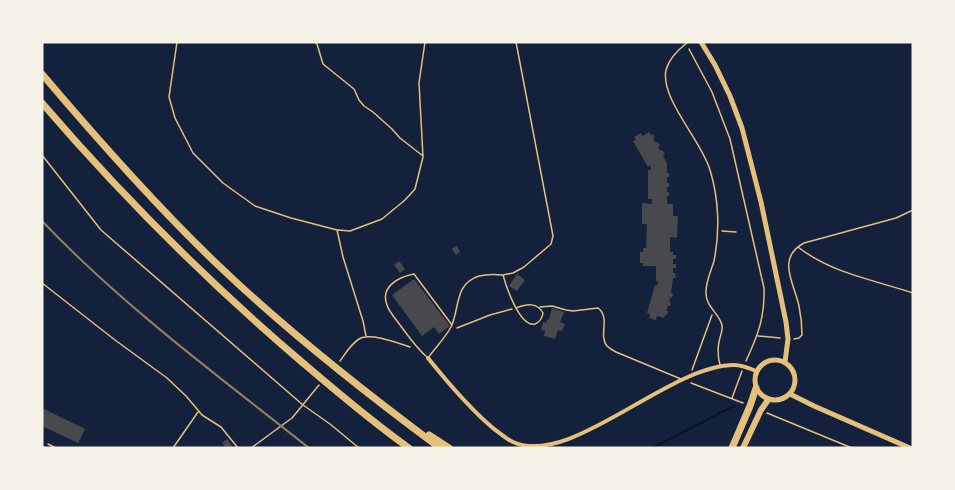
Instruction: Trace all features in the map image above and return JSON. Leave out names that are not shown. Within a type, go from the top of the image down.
[{"type":"highway","points":[[42,74],[99,141],[218,265],[278,319],[375,400],[440,448]]},
{"type":"highway","points":[[42,103],[86,154],[206,277],[266,332],[409,448]]},
{"type":"highway","points":[[732,448],[756,388]]},
{"type":"highway","points":[[375,400],[449,448]]},
{"type":"highway","points":[[743,448],[768,400]]},
{"type":"main road","points":[[701,42],[730,96],[742,128],[786,322],[788,339],[785,362]]},
{"type":"main road","points":[[769,360],[785,362],[795,374],[794,388],[790,394],[780,400],[768,400],[756,388],[754,382],[756,371],[769,360]]},
{"type":"main road","points":[[790,394],[910,448]]},
{"type":"street","points":[[428,358],[483,420],[514,442],[530,445],[547,445],[588,431],[682,379],[700,372],[733,365],[744,366],[756,371]]},
{"type":"lane","points":[[452,325],[414,274],[400,278],[388,287],[385,293],[387,306],[419,351],[428,358],[448,333],[452,325],[460,292],[466,283],[487,274],[503,275],[525,267],[551,244],[554,236],[516,42]]},
{"type":"lane","points":[[687,43],[670,59],[666,71],[667,87],[710,168],[716,198],[718,231],[705,294],[708,303],[721,321],[722,328],[718,345],[721,367]]},
{"type":"lane","points":[[503,275],[516,308],[525,322],[530,325],[537,324],[542,319],[543,314],[534,305],[516,308]]},
{"type":"lane","points":[[539,308],[552,306],[573,311],[598,308],[603,311],[605,318],[604,339],[608,346],[616,352],[682,379]]},
{"type":"path","points":[[177,42],[169,97],[175,118],[193,153],[223,183],[255,206],[291,218],[337,230],[350,231],[382,219],[395,210],[415,189],[423,157],[419,83],[425,42]]},
{"type":"path","points":[[315,42],[322,64],[354,89],[364,106],[423,157]]},
{"type":"path","points":[[687,43],[721,113],[730,139],[764,288],[765,305],[757,336],[732,398]]},
{"type":"path","points":[[42,155],[101,230],[303,405],[359,448]]},
{"type":"path","points":[[757,336],[788,339],[799,338],[802,335],[799,305],[789,269],[791,254],[797,247],[804,243],[896,218],[913,210]]},
{"type":"path","points":[[337,230],[366,336]]},
{"type":"path","points":[[718,231],[736,232]]},
{"type":"path","points":[[797,247],[828,266],[913,293]]},
{"type":"path","points":[[42,283],[167,378],[199,412],[221,427],[238,448]]},
{"type":"path","points":[[448,333],[490,315],[516,308]]},
{"type":"path","points":[[689,376],[713,311]]},
{"type":"path","points":[[348,351],[357,340],[373,336],[419,351]]},
{"type":"path","points":[[682,379],[750,406]]},
{"type":"path","points":[[251,448],[292,418],[307,401]]},
{"type":"path","points":[[761,410],[852,448]]},
{"type":"path","points":[[173,448],[199,412]]},
{"type":"path","points":[[42,441],[56,448]]},
{"type":"building","points":[[649,132],[653,134],[656,143],[658,142],[660,151],[662,150],[665,154],[663,155],[667,164],[667,173],[669,173],[667,204],[673,204],[673,216],[678,216],[677,238],[670,237],[670,252],[676,255],[676,259],[673,259],[676,268],[673,268],[673,273],[676,278],[673,278],[671,293],[673,294],[666,311],[668,311],[667,315],[664,318],[657,316],[656,320],[649,318],[650,314],[647,313],[655,285],[657,286],[658,283],[656,266],[643,266],[643,263],[640,263],[640,252],[646,248],[647,224],[642,224],[642,203],[652,204],[652,199],[648,199],[648,170],[651,168],[650,165],[648,167],[633,141],[636,140],[634,137],[641,133],[643,136]]},
{"type":"building","points":[[457,246],[460,252],[456,255],[452,249]]},
{"type":"building","points":[[399,261],[405,269],[400,273],[394,265]]},
{"type":"building","points":[[517,274],[525,280],[517,291],[509,286]]},
{"type":"building","points":[[414,279],[450,326],[439,334],[434,327],[422,336],[392,295]]},
{"type":"building","points":[[552,308],[564,312],[560,322],[565,324],[562,331],[558,330],[555,339],[544,336],[545,331],[541,330],[543,322],[546,323],[549,319]]},
{"type":"building","points":[[42,408],[85,429],[78,443],[42,426]]},
{"type":"building","points":[[227,439],[232,448],[226,448],[222,443]]},
{"type":"waterway","points":[[652,448],[734,406]]},
{"type":"railway","points":[[42,221],[138,311],[205,367],[309,448]]}]
